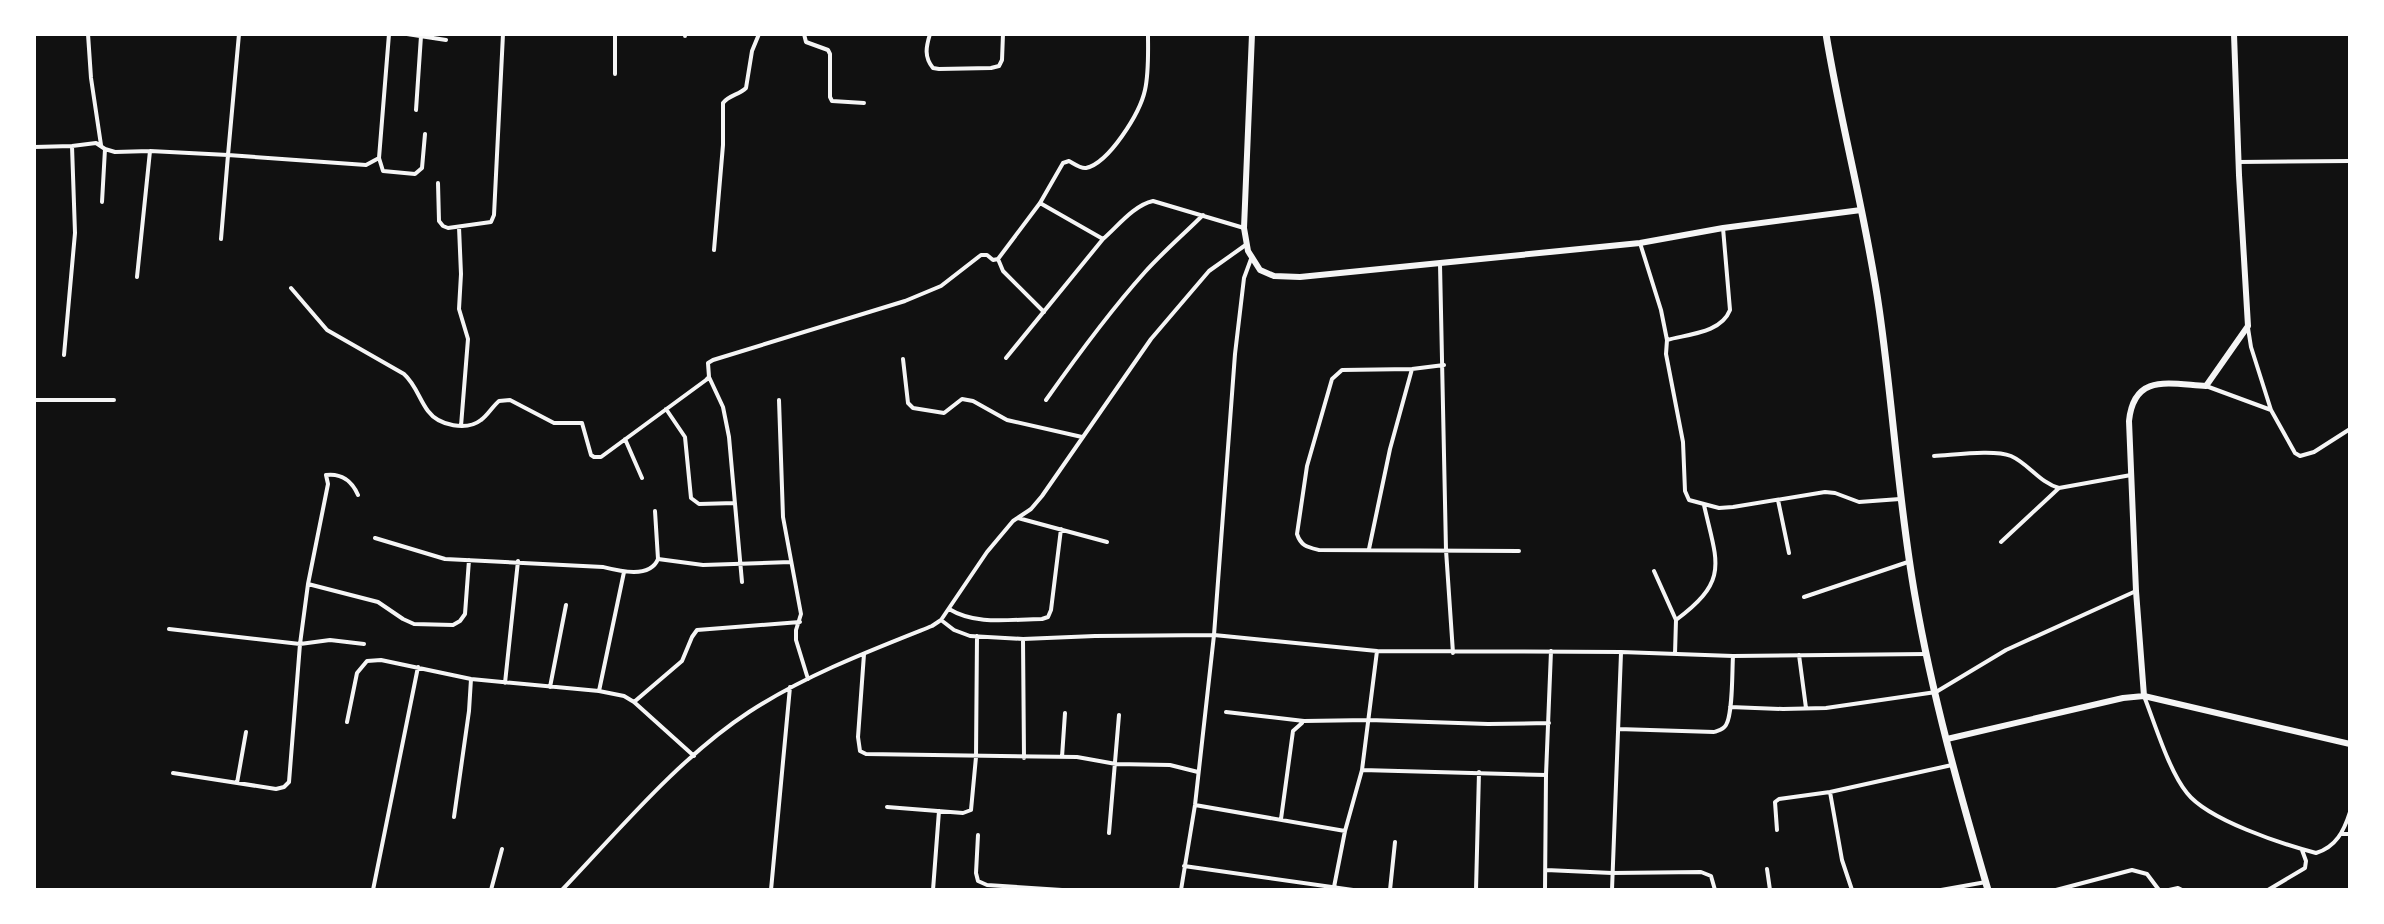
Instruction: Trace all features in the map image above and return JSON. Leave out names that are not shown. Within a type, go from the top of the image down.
[{"type":"highway","points":[[1826,34],[1879,306],[1900,499],[1927,654],[1987,886]]},
{"type":"street","points":[[88,34],[91,78],[103,147],[102,202]]},
{"type":"street","points":[[221,239],[239,34]]},
{"type":"street","points":[[389,34],[379,158],[383,171],[415,174],[422,168],[425,134]]},
{"type":"street","points":[[407,34],[446,40]]},
{"type":"street","points":[[438,183],[439,221],[443,226],[448,228],[491,222],[494,215],[503,34]]},
{"type":"street","points":[[615,34],[615,74]]},
{"type":"street","points":[[714,250],[723,145],[723,103],[746,88],[752,51],[759,34]]},
{"type":"street","points":[[804,34],[806,42],[828,50],[830,54],[832,101],[864,103]]},
{"type":"street","points":[[930,34],[926,53],[930,64],[933,68],[952,69],[999,66],[1003,34]]},
{"type":"street","points":[[742,582],[726,420],[709,377],[708,363],[905,301],[941,286],[981,255],[998,259],[1040,203],[1063,163],[1069,161],[1082,168],[1088,167],[1110,152],[1131,123],[1145,91],[1148,34]]},
{"type":"street","points":[[1252,34],[1244,228],[1251,259],[1260,270],[1274,276],[1286,278],[1640,243],[1723,228],[1861,210]]},
{"type":"street","points":[[2234,34],[2238,162],[2251,347],[2271,410],[2295,453],[2300,456],[2314,452],[2350,429]]},
{"type":"street","points":[[416,110],[421,36]]},
{"type":"street","points":[[34,147],[96,143],[115,152],[228,155],[366,165],[379,158]]},
{"type":"street","points":[[64,355],[75,233],[72,146]]},
{"type":"street","points":[[137,277],[150,151]]},
{"type":"street","points":[[2238,162],[2350,161]]},
{"type":"street","points":[[1040,203],[1103,239]]},
{"type":"street","points":[[1006,358],[1103,239],[1146,203],[1163,203],[1244,228]]},
{"type":"street","points":[[1046,400],[1136,283],[1203,215]]},
{"type":"street","points":[[459,227],[459,309],[468,339],[461,426]]},
{"type":"street","points":[[1667,340],[1714,328],[1727,317],[1730,310],[1723,228]]},
{"type":"street","points":[[1640,243],[1667,340],[1666,354],[1683,442],[1685,491],[1689,500],[1719,508],[1825,492],[1859,502],[1900,499]]},
{"type":"street","points":[[562,890],[694,756],[747,713],[790,687],[941,620],[987,552],[1042,496],[1151,339],[1198,282],[1247,244]]},
{"type":"street","points":[[998,259],[1003,271],[1044,312]]},
{"type":"street","points":[[1181,890],[1195,805],[1214,635],[1235,354],[1244,278],[1251,259]]},
{"type":"street","points":[[1440,264],[1446,550],[1453,653]]},
{"type":"street","points":[[291,288],[327,330],[413,381],[431,415],[461,426],[484,418],[499,401],[510,400],[554,423],[582,423],[594,457],[601,457],[709,377]]},
{"type":"street","points":[[2206,386],[2248,326]]},
{"type":"street","points":[[903,359],[908,403],[913,408],[944,413],[962,399],[973,401],[1007,420],[1082,437]]},
{"type":"street","points":[[1444,365],[1412,369],[1342,370],[1332,379],[1307,466],[1297,534],[1299,542],[1319,550],[1519,551]]},
{"type":"street","points":[[1369,549],[1390,449],[1412,369]]},
{"type":"street","points":[[2271,410],[2206,386],[2155,384],[2139,391],[2131,405],[2134,549],[2144,696],[2178,779],[2202,807],[2271,841],[2316,853],[2334,843],[2350,812]]},
{"type":"street","points":[[34,400],[114,400]]},
{"type":"street","points":[[779,400],[783,517],[801,614],[795,634],[808,679]]},
{"type":"street","points":[[666,409],[685,437],[693,502],[735,503]]},
{"type":"street","points":[[625,439],[642,478]]},
{"type":"street","points":[[1934,456],[2002,453],[2018,460],[2050,485],[2059,488],[2131,475]]},
{"type":"street","points":[[173,773],[276,789],[289,782],[300,644],[308,584],[328,484],[326,475],[337,474],[345,478],[358,495]]},
{"type":"street","points":[[2001,542],[2059,488]]},
{"type":"street","points":[[1778,500],[1789,553]]},
{"type":"street","points":[[1676,620],[1693,607],[1714,580],[1713,539],[1704,505]]},
{"type":"street","points":[[375,538],[445,559],[603,567],[624,572],[650,569],[656,565],[655,511]]},
{"type":"street","points":[[1018,518],[1107,542]]},
{"type":"street","points":[[949,609],[970,619],[1048,617],[1061,529]]},
{"type":"street","points":[[658,559],[703,565],[792,562]]},
{"type":"street","points":[[308,584],[378,602],[414,624],[453,625],[465,614],[469,560]]},
{"type":"street","points":[[505,683],[518,561]]},
{"type":"street","points":[[1804,597],[1910,561]]},
{"type":"street","points":[[1654,571],[1676,620],[1675,654]]},
{"type":"street","points":[[599,691],[624,572]]},
{"type":"street","points":[[1730,707],[1826,708],[1936,692],[2006,650],[2136,591]]},
{"type":"street","points":[[550,687],[566,605]]},
{"type":"street","points":[[941,620],[960,634],[1023,639],[1214,635],[1377,651],[1551,651],[1733,656],[1927,654]]},
{"type":"street","points":[[634,702],[682,661],[697,630],[800,622]]},
{"type":"street","points":[[169,629],[300,644],[330,640],[364,644]]},
{"type":"street","points":[[887,807],[963,813],[971,810],[976,757],[977,636]]},
{"type":"street","points":[[1023,639],[1024,758]]},
{"type":"street","points":[[1334,887],[1362,770],[1377,651]]},
{"type":"street","points":[[1545,890],[1551,651]]},
{"type":"street","points":[[1612,890],[1621,652]]},
{"type":"street","points":[[864,653],[858,737],[860,751],[866,754],[1085,758],[1116,764],[1170,765],[1198,772]]},
{"type":"street","points":[[1799,655],[1806,708]]},
{"type":"street","points":[[1618,729],[1714,732],[1726,725],[1733,656]]},
{"type":"street","points":[[347,722],[357,673],[367,661],[381,660],[471,679],[624,696],[694,756]]},
{"type":"street","points":[[373,890],[418,667]]},
{"type":"street","points":[[454,817],[471,679]]},
{"type":"street","points":[[771,890],[790,687]]},
{"type":"street","points":[[1947,739],[2123,698],[2144,696],[2350,744]]},
{"type":"street","points":[[1226,712],[1304,721],[1549,723]]},
{"type":"street","points":[[1062,757],[1065,713]]},
{"type":"street","points":[[1109,833],[1119,715]]},
{"type":"street","points":[[1281,819],[1293,731],[1304,721]]},
{"type":"street","points":[[237,783],[246,732]]},
{"type":"street","points":[[1777,830],[1775,802],[1779,799],[1830,792],[1954,765]]},
{"type":"street","points":[[1362,770],[1546,775]]},
{"type":"street","points":[[1476,890],[1479,772]]},
{"type":"street","points":[[1830,792],[1842,860],[1852,890]]},
{"type":"street","points":[[1195,805],[1345,831]]},
{"type":"street","points":[[933,890],[939,811]]},
{"type":"street","points":[[2341,834],[2350,834]]},
{"type":"street","points":[[978,835],[978,881],[987,885],[1062,890]]},
{"type":"street","points":[[1390,890],[1395,842]]},
{"type":"street","points":[[491,890],[502,849]]},
{"type":"street","points":[[2268,890],[2305,868],[2302,849]]},
{"type":"street","points":[[1184,866],[1353,890]]},
{"type":"street","points":[[1767,869],[1770,890]]},
{"type":"street","points":[[1546,870],[1708,873],[1714,881],[1715,890]]},
{"type":"street","points":[[2056,890],[2132,870],[2147,874],[2159,890]]},
{"type":"street","points":[[1941,890],[1987,886]]},
{"type":"street","points":[[2169,890],[2182,890]]}]
